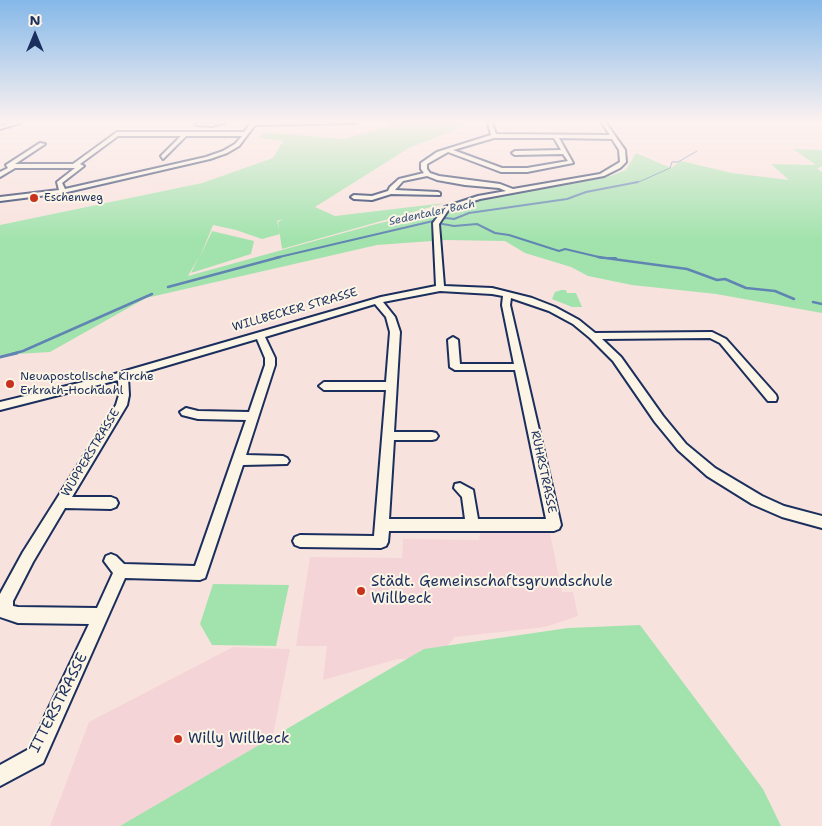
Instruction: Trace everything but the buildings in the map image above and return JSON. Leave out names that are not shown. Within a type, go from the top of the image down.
[{"type":"street","points":[[15,162],[8,166],[81,166],[59,184],[64,191]]},
{"type":"street","points":[[74,166],[80,162]]},
{"type":"street","points":[[0,199],[64,191],[193,162]]},
{"type":"street","points":[[426,162],[424,169],[428,174]]},
{"type":"street","points":[[479,162],[501,170],[513,170],[571,162]]},
{"type":"street","points":[[440,288],[435,224],[448,208],[465,201],[602,174],[618,167],[623,162]]},
{"type":"street","points":[[1,174],[14,166]]},
{"type":"street","points":[[391,192],[392,188],[401,180],[428,174],[449,181],[500,186],[512,191]]},
{"type":"street","points":[[354,198],[372,198],[391,192],[438,194]]},
{"type":"street","name":"WILLBECKER STRASSE","points":[[0,406],[123,375],[377,301],[440,288],[472,288],[508,294],[552,309],[576,322],[594,336],[617,359],[658,419],[682,447],[710,472],[757,500],[782,511],[822,522]]},
{"type":"street","name":"RUHRSTRASSE","points":[[382,525],[554,525],[506,305],[508,294]]},
{"type":"street","points":[[300,541],[381,542],[394,324],[377,301]]},
{"type":"street","points":[[101,616],[116,566],[200,573],[270,365],[270,358],[260,335]]},
{"type":"street","points":[[594,336],[712,335],[723,341],[772,398]]},
{"type":"street","points":[[453,340],[455,367],[520,367]]},
{"type":"street","name":"WUPPERSTRASSE","points":[[101,616],[18,615],[6,612],[5,600],[61,502],[121,405],[124,395],[123,375]]},
{"type":"street","points":[[324,386],[391,386]]},
{"type":"street","points":[[186,412],[198,415],[252,416]]},
{"type":"street","points":[[388,436],[432,436]]},
{"type":"street","points":[[237,460],[283,462]]},
{"type":"street","points":[[460,488],[468,494],[472,524]]},
{"type":"street","name":"WUPPERSTRASSE","points":[[61,502],[111,503]]},
{"type":"street","name":"ITTERSTRASSE","points":[[0,776],[36,756],[101,616]]},
{"type":"shaded area","points":[[481,531],[550,533],[562,592],[573,592],[578,616],[545,627],[455,637],[435,660],[398,659],[323,680],[327,646],[296,646],[310,557],[402,558],[403,539],[479,540]]},
{"type":"shaded area","name":"Willy Willbeck","points":[[233,647],[290,649],[269,755],[119,826],[50,826],[89,722]]},
{"type":"green space","points":[[263,162],[387,162],[315,207],[335,216],[445,203],[282,249],[280,234],[262,239],[236,230],[213,225],[200,257],[212,231],[254,241],[251,254],[191,273],[199,257],[188,276],[376,224],[479,200],[607,177],[626,170],[631,162],[656,162],[671,168],[683,162],[732,173],[789,180],[771,164],[816,165],[811,162],[822,162],[822,166],[817,169],[822,172],[822,313],[716,294],[632,285],[588,276],[571,267],[525,253],[505,241],[446,240],[377,245],[146,298],[50,352],[0,355],[0,225],[202,183]]},
{"type":"green space","points":[[566,290],[567,293],[576,293],[582,307],[572,307],[552,299],[555,292]]},
{"type":"green space","points":[[213,584],[289,585],[276,646],[212,645],[200,624]]},
{"type":"green space","points":[[640,625],[763,789],[781,826],[120,826],[424,649],[568,628]]},
{"type":"waterway","name":"Sedentaler Bach","points":[[632,183],[670,168],[672,162],[679,162]]},
{"type":"waterway","name":"Sedentaler Bach","points":[[275,258],[446,218],[454,219],[469,213],[567,199],[586,192],[638,182]]},
{"type":"waterway","points":[[437,223],[454,226],[477,224],[495,233],[509,235],[559,251],[565,249],[600,257]]},
{"type":"waterway","name":"Sedentaler Bach","points":[[168,287],[280,257]]},
{"type":"waterway","points":[[600,257],[605,258]]},
{"type":"waterway","points":[[600,257],[605,258]]},
{"type":"waterway","points":[[605,258],[616,258]]},
{"type":"waterway","points":[[605,258],[687,269],[717,280],[725,279],[746,288],[775,291],[794,299]]},
{"type":"waterway","name":"Sedentaler Bach","points":[[12,354],[23,351],[152,294]]},
{"type":"waterway","points":[[813,302],[822,304]]},
{"type":"waterway","name":"Sedentaler Bach","points":[[0,357],[17,353]]},
{"type":"place","name":"Eschenweg","points":[[34,198]]},
{"type":"place","name":"Neuapostolische Kirche Erkrath-Hochdahl","points":[[10,384]]},
{"type":"place","name":"Städt. Gemeinschaftsgrundschule Willbeck","points":[[361,591]]},
{"type":"place","name":"Willy Willbeck","points":[[178,739]]}]
